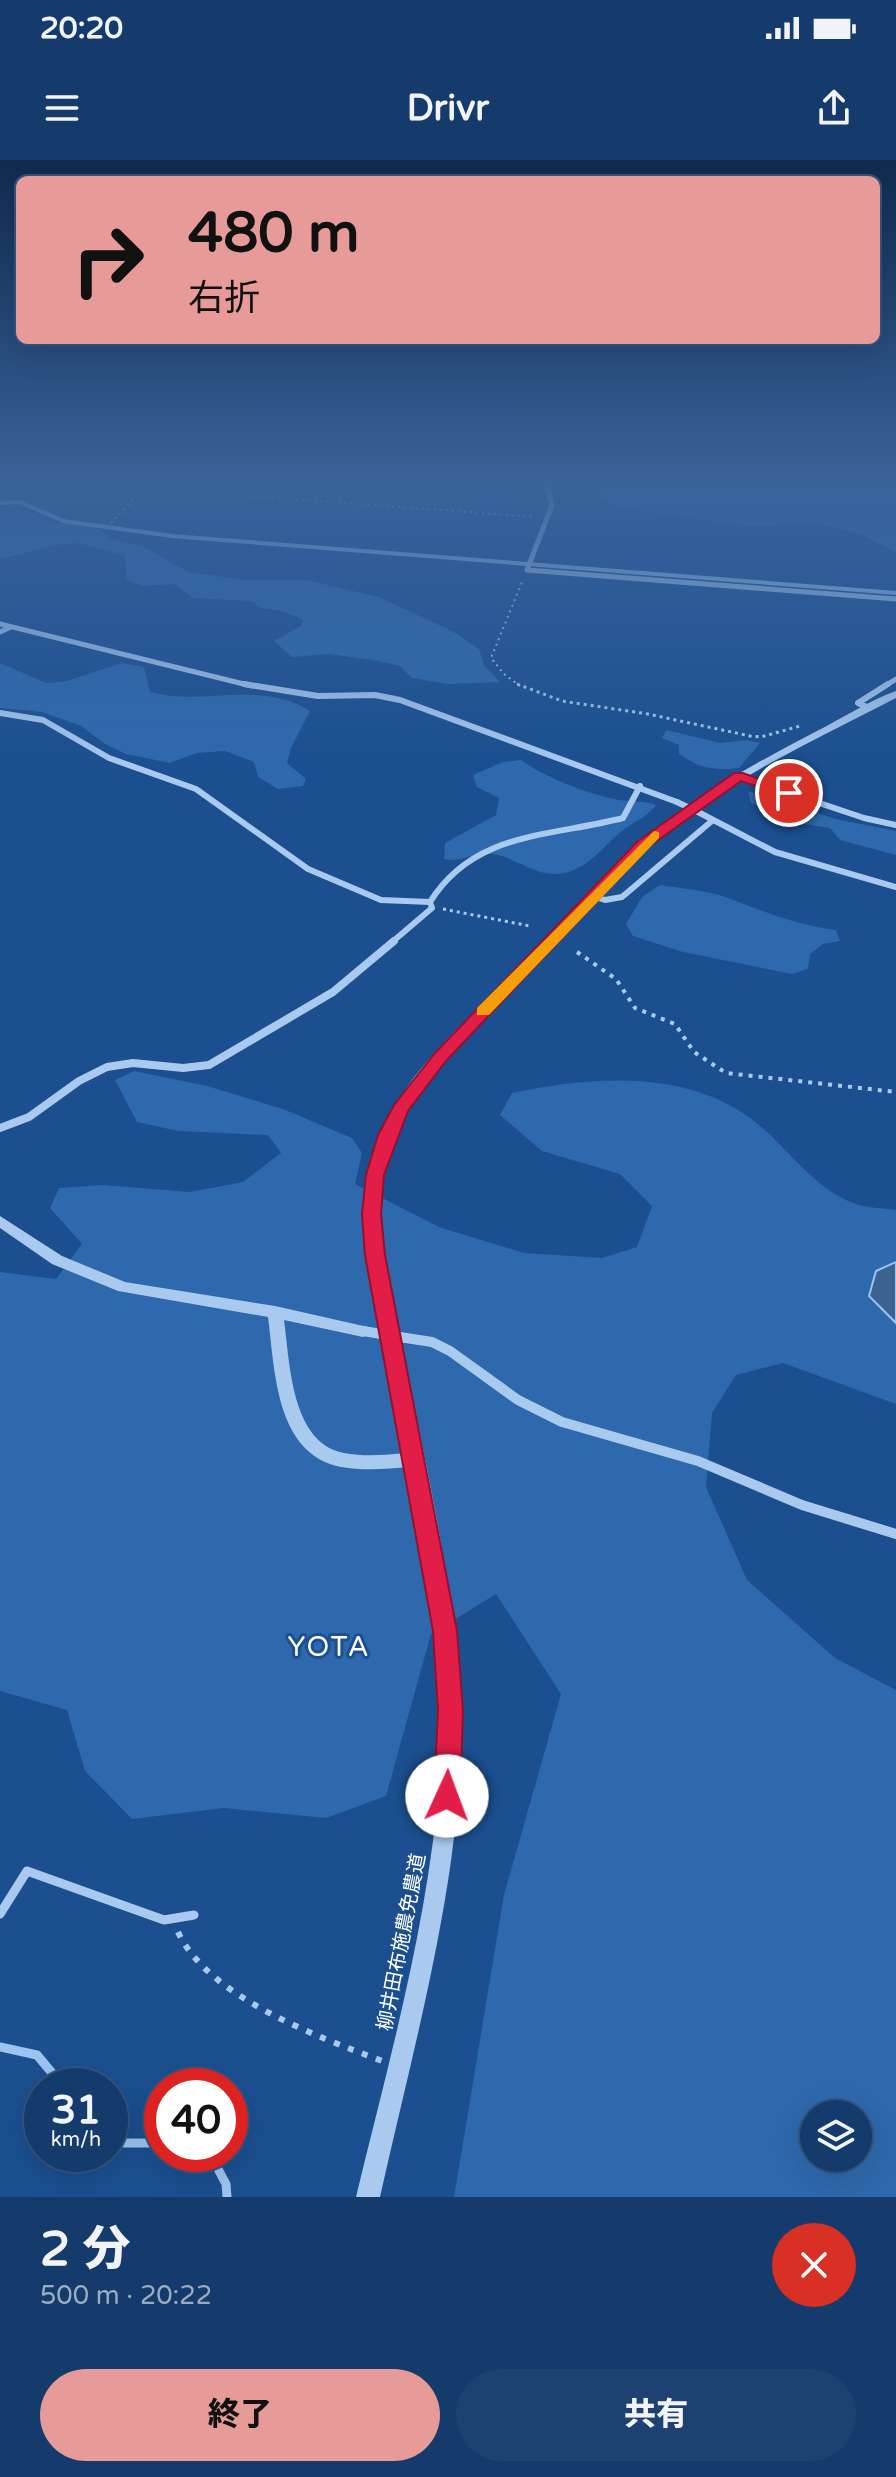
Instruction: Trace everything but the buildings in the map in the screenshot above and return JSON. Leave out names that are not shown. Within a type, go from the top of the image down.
[{"type":"street","points":[[617,577],[896,599]]},
{"type":"street","points":[[0,624],[269,690],[318,696],[375,695],[400,700],[640,786],[775,852],[896,887]]},
{"type":"street","points":[[0,632],[11,627]]},
{"type":"street","points":[[869,708],[858,703],[896,679]]},
{"type":"street","name":"柳井田布施農免農道","points":[[368,2197],[432,1900],[447,1796],[451,1711],[445,1631],[375,1255],[372,1214],[375,1175],[387,1135],[400,1109],[433,1065],[642,845],[739,776],[896,694]]},
{"type":"street","points":[[0,713],[15,713],[59,725],[111,759],[148,769],[197,790],[303,867],[338,880],[373,900],[431,905]]},
{"type":"street","points":[[739,776],[896,825]]},
{"type":"street","points":[[0,1128],[34,1115],[102,1069],[121,1063],[188,1071],[209,1065],[333,992],[431,905],[439,881],[473,856],[496,847],[623,818],[640,786]]},
{"type":"street","points":[[592,896],[605,900],[622,897],[690,836],[713,820]]},
{"type":"street","points":[[0,1221],[57,1260],[123,1287],[432,1342],[450,1351],[518,1400],[562,1422],[698,1461],[802,1505],[896,1534]]},
{"type":"street","points":[[275,1312],[288,1397],[298,1432],[319,1455],[350,1464],[373,1465],[415,1459]]},
{"type":"lane","points":[[0,1914],[27,1871],[164,1920],[194,1915]]},
{"type":"path","points":[[524,577],[491,658],[496,668],[531,691],[560,701],[648,714],[750,736],[775,735],[804,725]]},
{"type":"path","points":[[431,905],[530,926]]},
{"type":"path","points":[[577,952],[616,979],[635,1008],[675,1024],[694,1052],[726,1073],[896,1092]]},
{"type":"path","points":[[178,1918],[178,1937],[206,1972],[296,2027],[397,2067]]},
{"type":"shaded area","points":[[127,577],[306,580],[379,597],[452,631],[479,649],[484,665],[500,682],[448,684],[412,678],[400,666],[373,660],[329,654],[292,657],[274,641],[301,626],[303,620],[283,611],[261,608],[252,601],[193,598],[174,584],[142,586],[127,580]]},
{"type":"shaded area","points":[[0,663],[46,683],[67,681],[122,663],[144,667],[150,692],[191,697],[252,695],[291,702],[310,711],[291,748],[287,763],[306,779],[303,786],[278,789],[258,777],[254,762],[225,751],[197,753],[170,763],[126,754],[105,744],[81,726],[42,712],[0,708]]},
{"type":"shaded area","points":[[666,730],[720,743],[747,740],[760,743],[739,768],[715,769],[693,763],[679,754],[679,745],[662,738]]},
{"type":"shaded area","points":[[521,760],[542,773],[581,789],[619,800],[656,805],[593,858],[567,873],[539,872],[492,854],[444,859],[445,843],[496,815],[499,798],[477,787],[473,775],[503,762]]},
{"type":"shaded area","points":[[748,791],[836,819],[896,831],[896,855],[840,840],[830,828],[804,824],[751,803]]},
{"type":"shaded area","points":[[660,885],[720,895],[794,921],[836,930],[840,941],[823,944],[810,954],[808,969],[792,974],[683,952],[633,936],[626,924],[642,897]]},
{"type":"shaded area","points":[[134,1071],[207,1086],[283,1109],[352,1138],[362,1153],[355,1184],[439,1227],[524,1253],[602,1258],[637,1247],[652,1206],[620,1174],[542,1151],[500,1115],[512,1093],[576,1083],[641,1081],[673,1085],[732,1107],[759,1125],[826,1188],[858,1205],[896,1210],[896,1404],[783,1363],[736,1375],[712,1413],[706,1487],[747,1580],[835,1658],[896,1690],[896,2197],[454,2197],[504,1895],[561,1694],[496,1594],[431,1634],[386,1796],[326,1818],[224,1808],[132,1819],[85,1771],[67,1710],[0,1691],[0,1272],[56,1279],[82,1244],[50,1208],[59,1188],[102,1185],[190,1192],[243,1182],[281,1153],[268,1135],[178,1131],[137,1122],[115,1080]]},
{"type":"shaded area","points":[[896,1262],[896,1323],[869,1296],[876,1271]]},
{"type":"waterway","points":[[694,577],[896,593]]},
{"type":"waterway","points":[[0,2047],[37,2055],[48,2068]]},
{"type":"waterway","points":[[128,2143],[144,2143]]},
{"type":"waterway","points":[[220,2172],[226,2184],[227,2197]]},
{"type":"slow traffic","points":[[483,1011],[654,835]]},
{"type":"district","name":"YOTA","points":[[329,1646]]},
{"type":"route","points":[[447,1796],[451,1711],[445,1631],[375,1255],[372,1214],[375,1175],[387,1135],[400,1109],[441,1057],[642,845],[681,814],[739,776],[789,793]]}]
